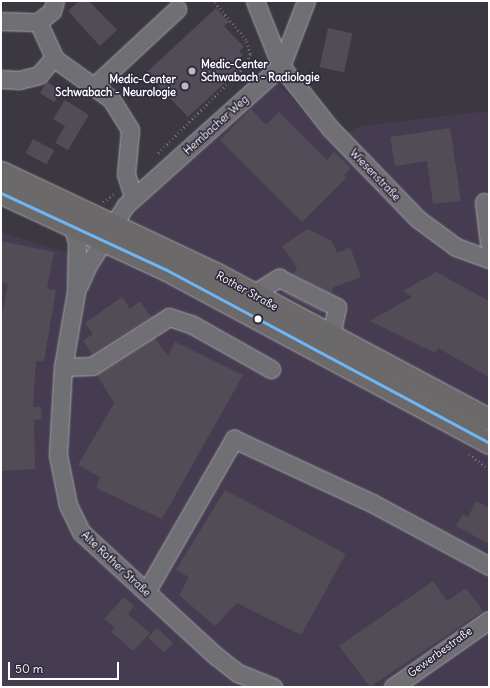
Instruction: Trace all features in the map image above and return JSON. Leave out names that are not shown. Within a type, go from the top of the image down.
[{"type":"main road","name":"Rother Straße","points":[[1,172],[109,231],[248,301],[489,442]]},
{"type":"main road","name":"Rother Straße","points":[[1,193],[72,225],[109,231]]},
{"type":"main road","name":"Rother Straße","points":[[248,301],[331,336],[489,419]]},
{"type":"street","points":[[1,21],[38,22],[52,11],[55,1]]},
{"type":"street","points":[[255,1],[281,66]]},
{"type":"street","points":[[281,66],[306,1]]},
{"type":"street","points":[[93,88],[177,8]]},
{"type":"street","points":[[38,22],[54,57],[93,88],[111,99],[130,130],[126,174],[134,198]]},
{"type":"street","points":[[1,79],[19,80],[39,75],[54,57]]},
{"type":"street","name":"Hembacher Weg","points":[[109,231],[134,198],[281,66]]},
{"type":"street","name":"Wiesenstraße","points":[[281,66],[330,128],[418,219],[456,247],[489,259]]},
{"type":"street","points":[[484,202],[489,235]]},
{"type":"street","name":"Alte Rother Straße","points":[[72,225],[77,243],[76,292],[63,367],[58,455],[68,505],[81,532],[216,656],[246,682],[273,687]]},
{"type":"street","name":"Alte Rother Straße","points":[[76,292],[88,265],[109,231]]},
{"type":"street","points":[[248,301],[279,278],[337,307],[331,336]]},
{"type":"street","points":[[63,367],[92,366],[169,317],[191,324],[271,369]]},
{"type":"street","points":[[146,592],[234,439],[379,507],[489,566]]},
{"type":"street","name":"Gewerbestraße","points":[[393,687],[489,620]]},
{"type":"path","points":[[156,155],[245,66],[250,54],[246,40],[213,1]]},
{"type":"shaded area","points":[[278,83],[330,142],[361,126],[489,111],[489,687],[1,687],[1,232],[97,262],[141,206]]},
{"type":"building","points":[[79,1],[89,1],[117,30],[100,46],[68,11]]},
{"type":"building","name":"Medic-Center Schwabach - Radiologie","points":[[216,8],[229,22],[224,26],[244,47],[239,51],[243,55],[233,64],[239,70],[188,117],[146,73]]},
{"type":"building","points":[[328,28],[352,33],[344,72],[320,67]]},
{"type":"building","points":[[47,82],[61,91],[54,102],[40,93]]},
{"type":"building","points":[[65,100],[89,115],[68,150],[55,143],[65,126],[53,119]]},
{"type":"building","points":[[251,109],[266,125],[279,112],[327,160],[334,152],[351,168],[344,175],[346,178],[302,222],[220,140]]},
{"type":"building","points":[[450,128],[461,201],[433,204],[427,161],[395,166],[390,137]]},
{"type":"building","points":[[33,139],[54,150],[47,164],[25,153]]},
{"type":"building","points":[[308,229],[332,241],[337,253],[350,247],[361,277],[334,287],[331,293],[294,274],[297,268],[282,246]]},
{"type":"building","points":[[1,241],[54,252],[47,289],[56,290],[44,361],[36,361],[33,407],[41,407],[42,419],[34,420],[35,469],[1,471],[1,321],[8,284],[1,282]]},
{"type":"building","points":[[436,272],[489,301],[489,377],[438,348],[435,353],[370,321],[412,297],[403,291]]},
{"type":"building","points":[[284,292],[322,311],[321,313],[283,293]]},
{"type":"building","points":[[122,297],[130,309],[140,301],[151,317],[92,354],[83,341],[93,334],[85,323]]},
{"type":"building","points":[[155,338],[168,356],[175,342],[243,375],[162,519],[96,488],[100,477],[78,465],[114,403],[97,375]]},
{"type":"building","points":[[225,490],[346,554],[301,635],[237,603],[215,626],[179,595],[189,577],[176,570]]},
{"type":"building","points":[[476,501],[489,508],[489,544],[456,526],[463,514],[468,517]]},
{"type":"building","points":[[433,581],[447,601],[466,588],[483,611],[370,687],[339,646]]},
{"type":"building","points":[[124,597],[134,606],[128,614],[150,633],[133,651],[111,632],[115,628],[104,619]]},
{"type":"building","points":[[157,628],[173,643],[164,653],[148,638]]},
{"type":"transit line","points":[[1,193],[165,269],[489,443]]},
{"type":"place","name":"Medic-Center Schwabach - Radiologie","points":[[192,71]]},
{"type":"place","name":"Medic-Center Schwabach - Neurologie","points":[[185,86]]}]
